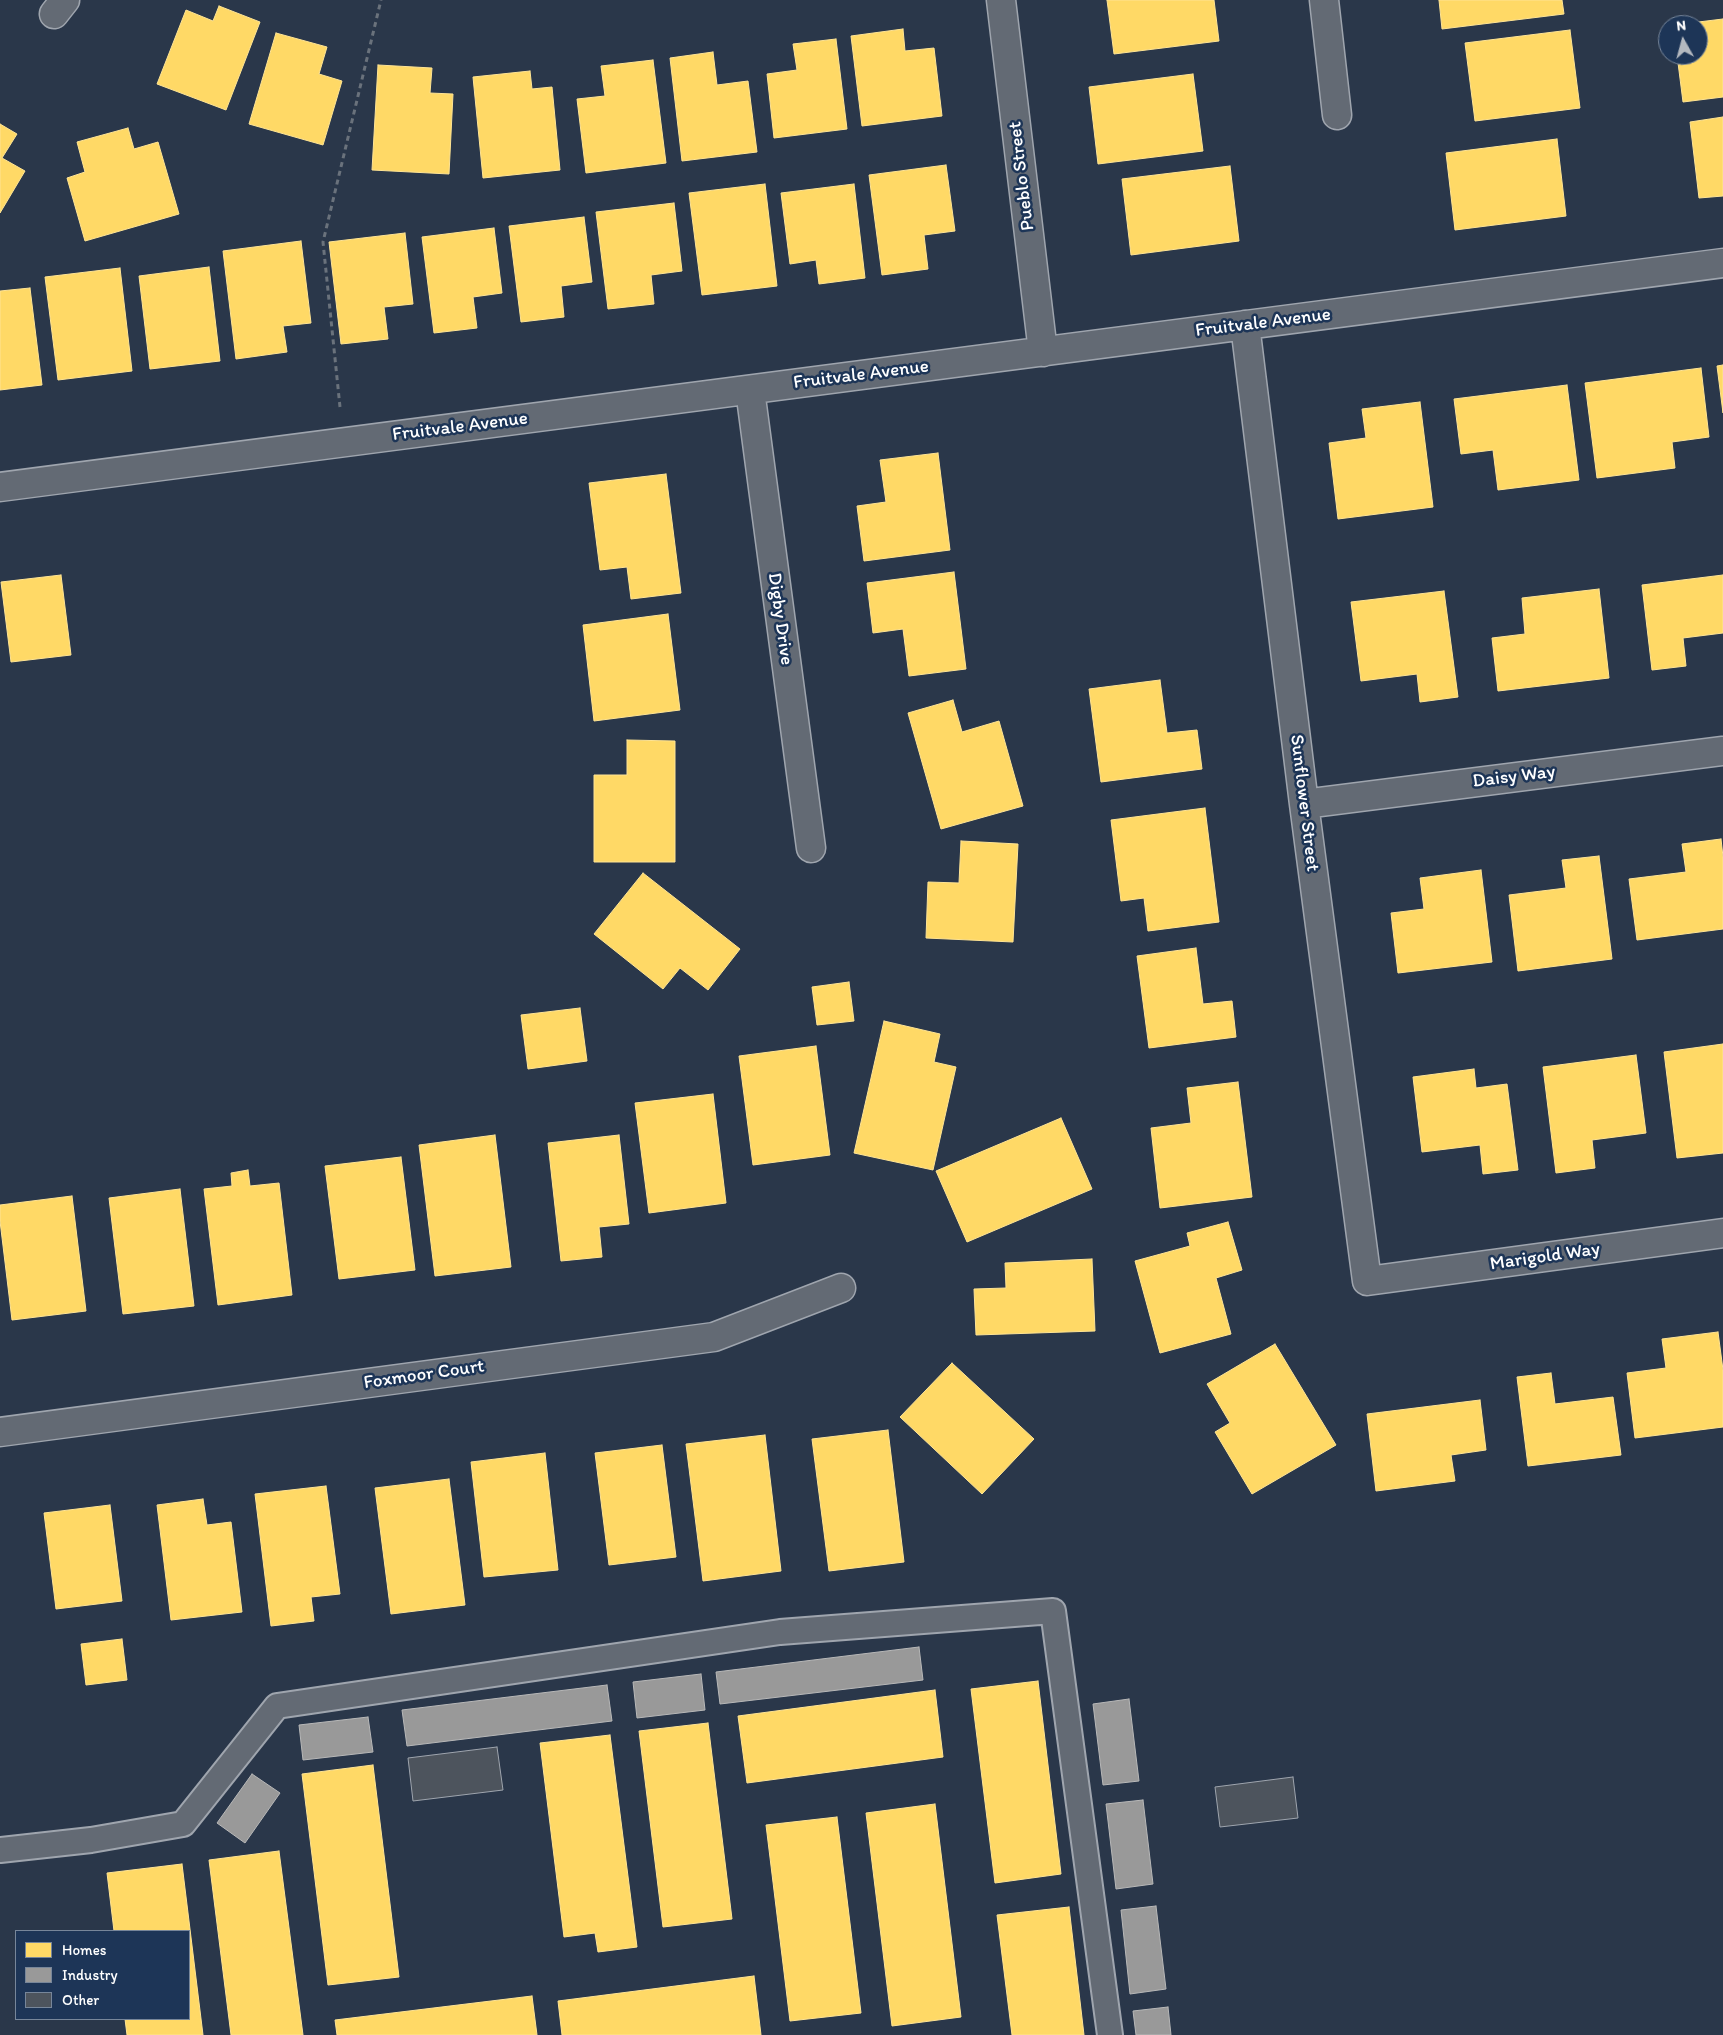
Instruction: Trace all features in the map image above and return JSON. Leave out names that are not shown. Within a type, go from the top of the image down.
[{"type":"street","name":"Pueblo Street","points":[[1001,0],[1044,352]]},
{"type":"street","points":[[1324,0],[1338,115]]},
{"type":"street","name":"Fruitvale Avenue","points":[[0,487],[1723,263]]},
{"type":"street","name":"Sunflower Street","points":[[1245,326],[1304,804],[1367,1281]]},
{"type":"street","name":"Digby Drive","points":[[750,390],[811,848]]},
{"type":"street","name":"Daisy Way","points":[[1304,804],[1723,750]]},
{"type":"street","name":"Marigold Way","points":[[1367,1281],[1723,1233]]},
{"type":"street","name":"Foxmoor Court","points":[[0,1432],[714,1336],[841,1288]]},
{"type":"lane","points":[[0,1850],[91,1840],[183,1824],[277,1706],[780,1632],[1053,1611],[1110,2035]]},
{"type":"path","points":[[340,409],[323,242],[381,0]]},
{"type":"building: Homes","points":[[1107,0],[1214,0],[1219,41],[1114,54]]},
{"type":"building: Homes","points":[[1439,0],[1562,0],[1564,14],[1442,29]]},
{"type":"building: Homes","points":[[219,6],[260,22],[226,110],[157,84],[186,10],[213,21]]},
{"type":"building: Homes","points":[[1723,19],[1723,97],[1683,102],[1678,65],[1708,65],[1708,21]]},
{"type":"building: Homes","points":[[903,29],[905,51],[934,48],[942,116],[862,126],[851,36]]},
{"type":"building: Homes","points":[[1570,30],[1580,108],[1475,121],[1465,43]]},
{"type":"building: Homes","points":[[276,33],[327,47],[319,74],[342,81],[323,145],[249,124]]},
{"type":"building: Homes","points":[[836,39],[847,129],[774,138],[767,74],[797,70],[793,44]]},
{"type":"building: Homes","points":[[713,52],[717,85],[748,81],[757,152],[682,161],[670,58]]},
{"type":"building: Homes","points":[[653,60],[666,163],[586,173],[577,99],[605,96],[601,66]]},
{"type":"building: Homes","points":[[378,65],[432,68],[430,93],[453,94],[449,174],[372,170]]},
{"type":"building: Homes","points":[[530,71],[532,89],[552,87],[560,170],[483,178],[473,77]]},
{"type":"building: Homes","points":[[1193,74],[1203,151],[1098,164],[1089,87]]},
{"type":"building: Homes","points":[[1723,117],[1723,196],[1699,198],[1690,122]]},
{"type":"building: Homes","points":[[0,124],[17,134],[2,158],[25,171],[0,213]]},
{"type":"building: Homes","points":[[128,128],[134,149],[158,142],[179,214],[85,241],[67,178],[85,172],[77,142]]},
{"type":"building: Homes","points":[[1557,139],[1566,216],[1455,230],[1446,153]]},
{"type":"building: Homes","points":[[946,165],[955,231],[924,235],[928,269],[882,275],[869,175]]},
{"type":"building: Homes","points":[[1230,166],[1239,241],[1131,255],[1122,179]]},
{"type":"building: Homes","points":[[765,184],[777,286],[702,295],[689,193]]},
{"type":"building: Homes","points":[[854,184],[865,278],[819,284],[816,260],[790,264],[781,193]]},
{"type":"building: Homes","points":[[674,203],[682,271],[651,275],[654,304],[608,309],[596,212]]},
{"type":"building: Homes","points":[[584,217],[592,282],[561,286],[564,317],[521,322],[509,226]]},
{"type":"building: Homes","points":[[494,228],[502,293],[473,297],[477,328],[434,333],[422,237]]},
{"type":"building: Homes","points":[[405,233],[413,304],[384,307],[388,339],[341,344],[329,242]]},
{"type":"building: Homes","points":[[301,241],[311,323],[283,326],[287,352],[236,359],[223,251]]},
{"type":"building: Homes","points":[[209,267],[220,361],[150,369],[139,276]]},
{"type":"building: Homes","points":[[120,268],[132,371],[58,380],[45,277]]},
{"type":"building: Homes","points":[[30,288],[42,385],[0,390],[0,291]]},
{"type":"building: Homes","points":[[1723,365],[1723,413],[1717,366]]},
{"type":"building: Homes","points":[[1701,368],[1709,437],[1672,442],[1675,468],[1597,478],[1585,383]]},
{"type":"building: Homes","points":[[1567,385],[1579,480],[1498,490],[1493,450],[1461,454],[1454,399]]},
{"type":"building: Homes","points":[[1420,402],[1433,507],[1338,519],[1329,443],[1366,438],[1362,409]]},
{"type":"building: Homes","points":[[938,453],[950,550],[864,561],[857,506],[886,502],[880,460]]},
{"type":"building: Homes","points":[[666,474],[681,593],[631,599],[627,567],[600,570],[589,483]]},
{"type":"building: Homes","points":[[954,572],[966,669],[909,676],[903,629],[873,633],[867,583]]},
{"type":"building: Homes","points":[[61,575],[71,655],[11,662],[1,582]]},
{"type":"building: Homes","points":[[1723,575],[1723,633],[1683,638],[1686,666],[1652,670],[1642,585]]},
{"type":"building: Homes","points":[[1599,589],[1609,678],[1498,691],[1492,638],[1525,634],[1522,598]]},
{"type":"building: Homes","points":[[1444,591],[1458,697],[1420,702],[1417,674],[1361,681],[1351,602]]},
{"type":"building: Homes","points":[[668,614],[680,710],[594,721],[583,625]]},
{"type":"building: Homes","points":[[1160,680],[1167,733],[1197,730],[1202,769],[1101,782],[1089,689]]},
{"type":"building: Homes","points":[[953,700],[962,732],[999,721],[1023,806],[941,829],[908,713]]},
{"type":"building: Homes","points":[[627,740],[675,741],[675,862],[594,862],[594,775],[627,775]]},
{"type":"building: Homes","points":[[1205,808],[1219,922],[1148,931],[1144,898],[1121,901],[1111,820]]},
{"type":"building: Homes","points":[[1721,839],[1723,857],[1723,929],[1637,940],[1629,879],[1686,872],[1682,844]]},
{"type":"building: Homes","points":[[961,841],[1018,844],[1013,942],[926,938],[928,882],[959,883]]},
{"type":"building: Homes","points":[[1599,856],[1612,959],[1518,971],[1509,895],[1566,888],[1562,860]]},
{"type":"building: Homes","points":[[1481,870],[1492,962],[1398,973],[1391,913],[1424,909],[1420,878]]},
{"type":"building: Homes","points":[[643,873],[740,949],[708,990],[680,968],[663,989],[594,934]]},
{"type":"building: Homes","points":[[1196,948],[1203,1004],[1232,1001],[1236,1037],[1149,1048],[1137,956]]},
{"type":"building: Homes","points":[[849,982],[854,1021],[817,1025],[812,987]]},
{"type":"building: Homes","points":[[580,1008],[587,1061],[528,1069],[521,1015]]},
{"type":"building: Homes","points":[[884,1021],[940,1034],[934,1062],[956,1067],[933,1170],[854,1153]]},
{"type":"building: Homes","points":[[1723,1044],[1723,1153],[1677,1158],[1664,1052]]},
{"type":"building: Homes","points":[[816,1046],[830,1155],[753,1165],[739,1056]]},
{"type":"building: Homes","points":[[1636,1055],[1646,1133],[1592,1140],[1595,1168],[1556,1173],[1543,1067]]},
{"type":"building: Homes","points":[[1474,1069],[1476,1088],[1507,1084],[1518,1170],[1483,1174],[1480,1145],[1422,1152],[1413,1077]]},
{"type":"building: Homes","points":[[1238,1082],[1252,1197],[1160,1208],[1151,1128],[1191,1123],[1187,1088]]},
{"type":"building: Homes","points":[[713,1094],[726,1203],[649,1213],[635,1103]]},
{"type":"building: Homes","points":[[1061,1118],[1092,1189],[967,1242],[936,1171]]},
{"type":"building: Homes","points":[[495,1135],[511,1267],[435,1276],[419,1145]]},
{"type":"building: Homes","points":[[619,1135],[629,1224],[599,1227],[602,1257],[561,1261],[548,1143]]},
{"type":"building: Homes","points":[[401,1157],[415,1270],[339,1279],[325,1166]]},
{"type":"building: Homes","points":[[248,1170],[250,1186],[279,1183],[292,1295],[218,1305],[204,1189],[232,1186],[231,1173]]},
{"type":"building: Homes","points":[[180,1189],[194,1306],[123,1314],[109,1198]]},
{"type":"building: Homes","points":[[72,1196],[86,1311],[12,1320],[0,1221],[0,1205]]},
{"type":"building: Homes","points":[[1228,1222],[1242,1270],[1216,1278],[1231,1334],[1160,1353],[1135,1261],[1190,1246],[1187,1233]]},
{"type":"building: Homes","points":[[1092,1259],[1095,1331],[976,1335],[974,1289],[1006,1288],[1005,1263]]},
{"type":"building: Homes","points":[[1718,1332],[1723,1370],[1723,1427],[1635,1438],[1627,1373],[1666,1368],[1662,1339]]},
{"type":"building: Homes","points":[[1275,1344],[1336,1445],[1252,1494],[1215,1432],[1230,1423],[1207,1384]]},
{"type":"building: Homes","points":[[952,1363],[1034,1439],[982,1494],[900,1417]]},
{"type":"building: Homes","points":[[1551,1373],[1555,1404],[1613,1397],[1621,1455],[1528,1466],[1517,1377]]},
{"type":"building: Homes","points":[[1480,1400],[1486,1450],[1451,1455],[1455,1481],[1376,1491],[1367,1414]]},
{"type":"building: Homes","points":[[888,1430],[904,1562],[829,1571],[812,1439]]},
{"type":"building: Homes","points":[[765,1435],[781,1571],[703,1581],[686,1444]]},
{"type":"building: Homes","points":[[662,1445],[676,1557],[609,1565],[595,1453]]},
{"type":"building: Homes","points":[[545,1453],[558,1570],[484,1577],[471,1462]]},
{"type":"building: Homes","points":[[449,1479],[465,1605],[391,1614],[375,1488]]},
{"type":"building: Homes","points":[[326,1486],[340,1594],[311,1597],[314,1621],[271,1626],[255,1494]]},
{"type":"building: Homes","points":[[203,1499],[207,1525],[231,1522],[242,1612],[171,1620],[157,1505]]},
{"type":"building: Homes","points":[[110,1505],[122,1601],[56,1609],[44,1513]]},
{"type":"building: Homes","points":[[122,1639],[127,1680],[86,1685],[81,1644]]},
{"type":"building: Homes","points":[[1038,1681],[1061,1874],[995,1883],[971,1689]]},
{"type":"building: Homes","points":[[935,1690],[943,1757],[747,1783],[738,1716]]},
{"type":"building: Homes","points":[[708,1723],[732,1919],[663,1927],[639,1731]]},
{"type":"building: Homes","points":[[610,1735],[637,1947],[598,1952],[595,1933],[564,1937],[540,1743]]},
{"type":"building: Homes","points":[[373,1765],[399,1977],[328,1985],[302,1774]]},
{"type":"building: Homes","points":[[935,1804],[961,2017],[892,2026],[866,1813]]},
{"type":"building: Homes","points":[[837,1817],[861,2013],[790,2021],[766,1825]]},
{"type":"building: Homes","points":[[279,1851],[303,2035],[231,2035],[209,1860]]},
{"type":"building: Homes","points":[[182,1864],[203,2035],[127,2035],[125,2020],[190,2020],[190,1930],[114,1930],[107,1873]]},
{"type":"building: Homes","points":[[1069,1907],[1084,2035],[1012,2035],[997,1915]]},
{"type":"building: Homes","points":[[754,1976],[761,2035],[562,2035],[558,2001]]},
{"type":"building: Homes","points":[[532,1996],[537,2035],[337,2035],[335,2020]]},
{"type":"building: Industry","points":[[919,1647],[923,1680],[720,1704],[716,1672]]},
{"type":"building: Industry","points":[[701,1674],[705,1710],[637,1718],[633,1682]]},
{"type":"building: Industry","points":[[607,1685],[612,1721],[407,1746],[402,1710]]},
{"type":"building: Industry","points":[[1129,1699],[1139,1781],[1103,1785],[1093,1704]]},
{"type":"building: Industry","points":[[368,1717],[373,1752],[303,1760],[299,1725]]},
{"type":"building: Industry","points":[[252,1774],[280,1793],[245,1843],[217,1823]]},
{"type":"building: Industry","points":[[1143,1800],[1153,1884],[1116,1889],[1106,1804]]},
{"type":"building: Industry","points":[[1156,1906],[1166,1989],[1130,1994],[1121,1910]]},
{"type":"building: Industry","points":[[1168,2007],[1171,2035],[1136,2035],[1133,2011]]},
{"type":"building: Other","points":[[497,1747],[503,1790],[413,1801],[408,1758]]},
{"type":"building: Other","points":[[1293,1777],[1298,1818],[1220,1827],[1215,1787]]}]
